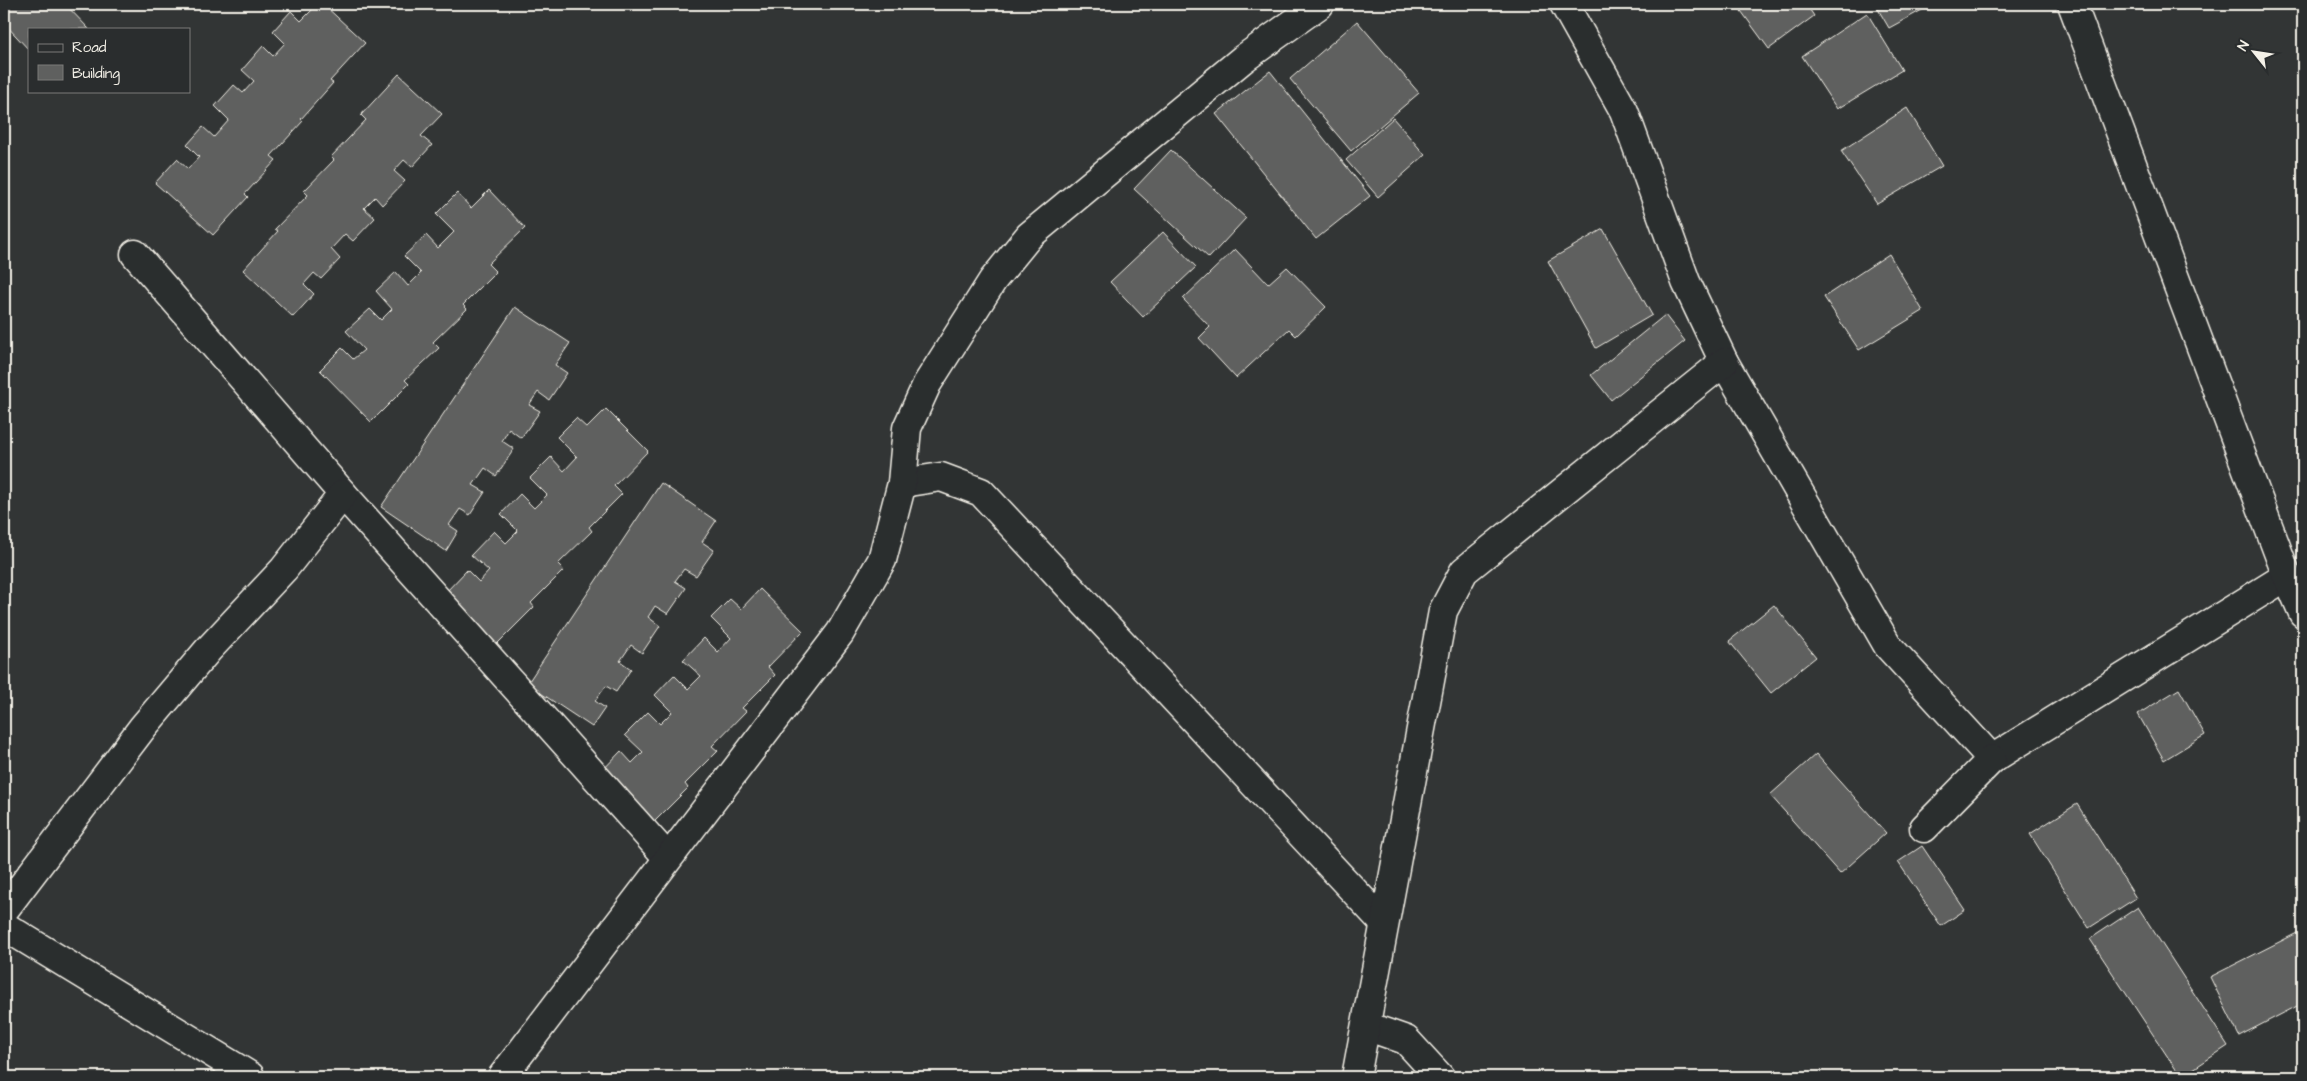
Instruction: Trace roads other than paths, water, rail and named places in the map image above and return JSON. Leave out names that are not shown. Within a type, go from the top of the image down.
[{"type":"street","points":[[502,1077],[840,633],[882,560],[902,483],[907,428],[927,384],[993,280],[1029,236],[1243,59],[1320,4]]},
{"type":"street","points":[[1564,4],[1624,111],[1686,282],[1724,362],[1888,646],[1992,758]]},
{"type":"street","points":[[2072,4],[2287,576],[2303,613]]},
{"type":"street","points":[[135,254],[343,494],[667,858]]},
{"type":"street","points":[[1356,1077],[1443,611],[1464,571],[1724,362]]},
{"type":"street","points":[[902,483],[941,477],[981,492],[1384,923]]},
{"type":"street","points":[[4,910],[143,727],[208,650],[284,569],[343,494]]},
{"type":"street","points":[[1924,828],[1992,758],[2287,576]]},
{"type":"street","points":[[4,926],[250,1076]]},
{"type":"street","points":[[1366,1026],[1406,1040],[1440,1077]]}]
